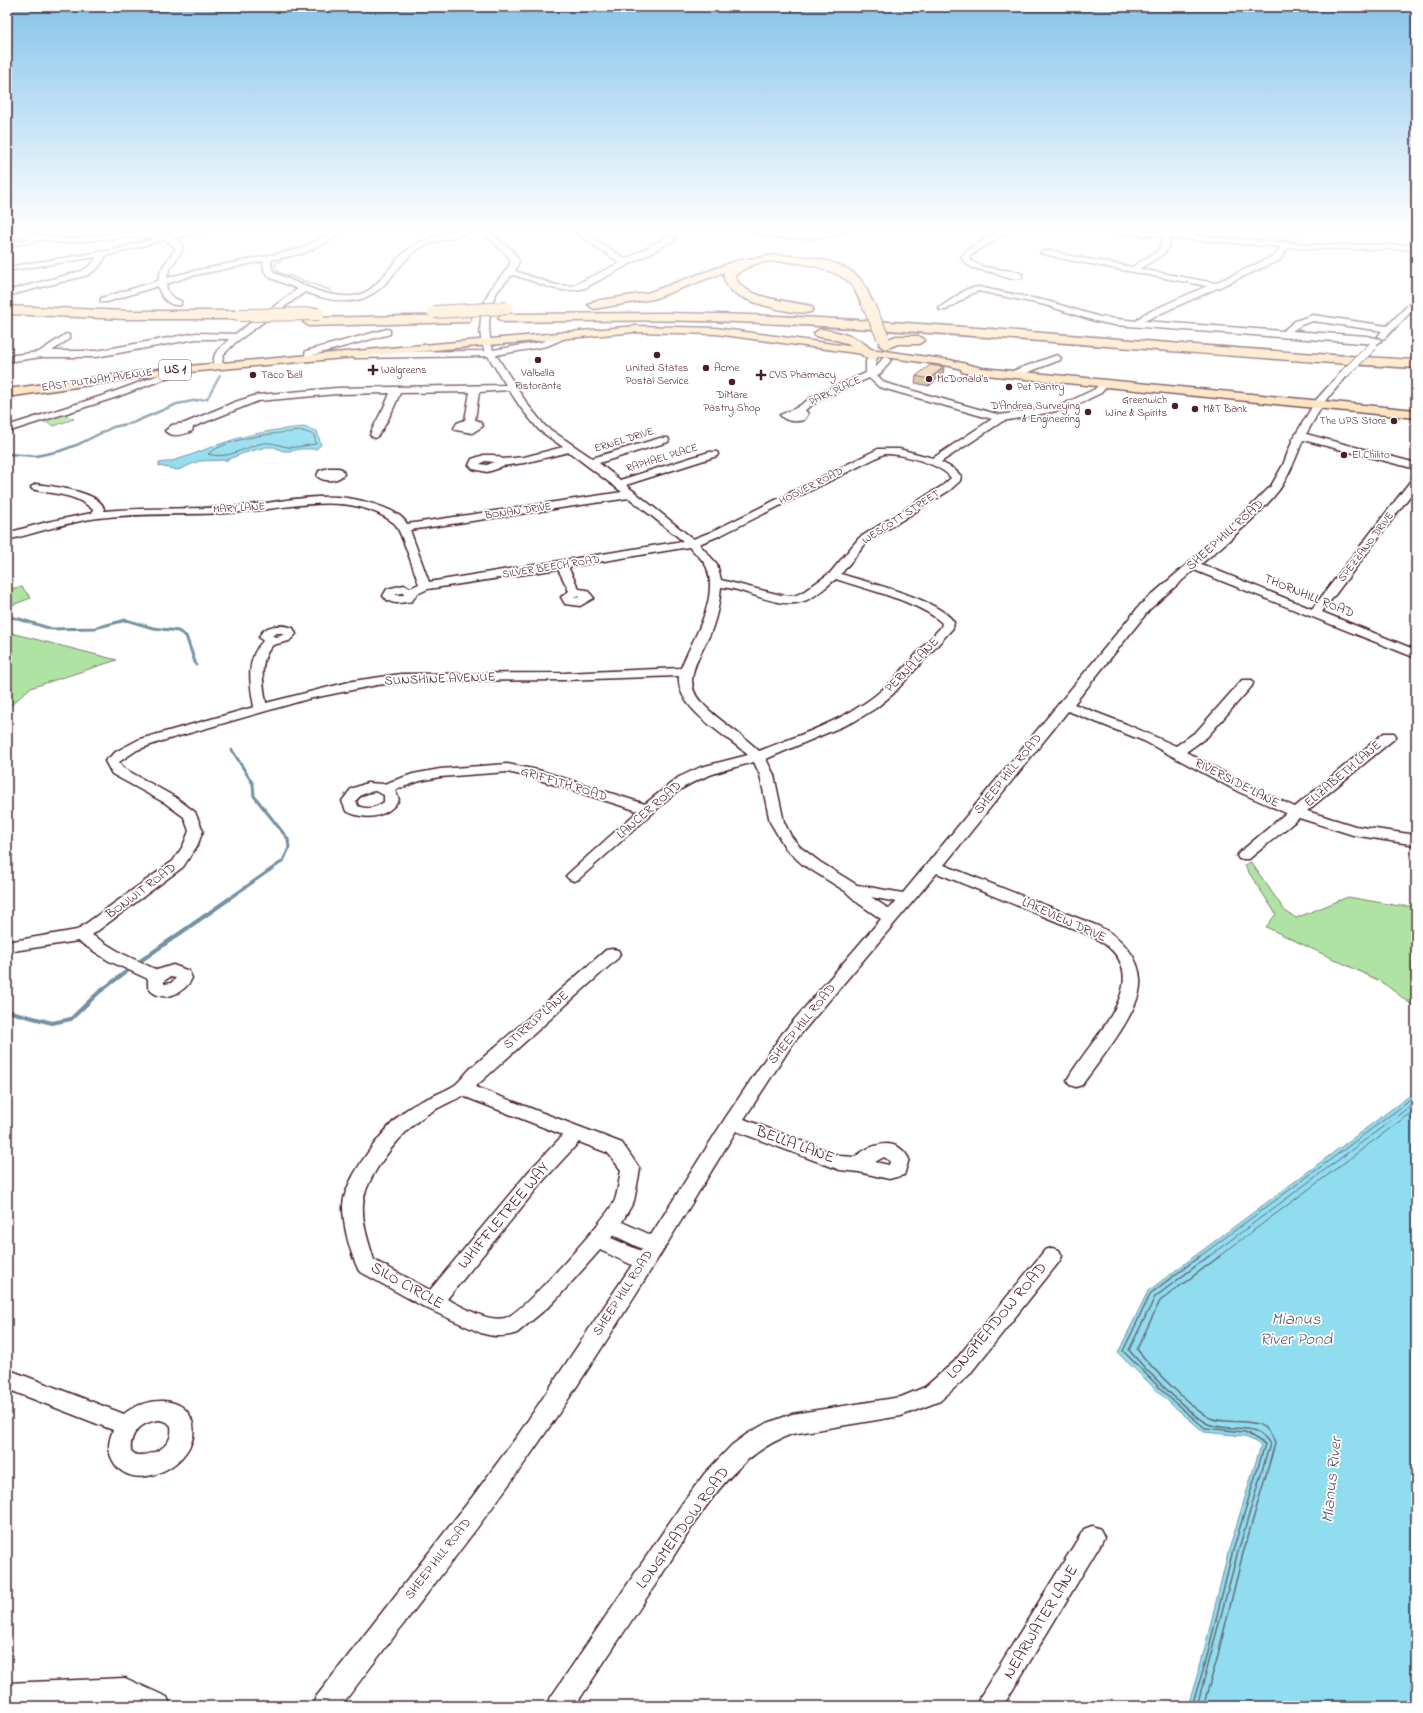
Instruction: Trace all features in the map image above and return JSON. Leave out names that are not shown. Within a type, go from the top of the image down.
[{"type":"highway","points":[[7,310],[237,319]]},
{"type":"highway","points":[[7,318],[112,322],[314,318],[465,319],[506,312],[531,310]]},
{"type":"highway","points":[[314,318],[434,312],[723,310],[799,313],[1310,350],[1416,356]]},
{"type":"highway","points":[[814,310],[933,322]]},
{"type":"highway","points":[[867,310],[883,347]]},
{"type":"highway","points":[[506,312],[579,317],[683,320],[778,329],[840,337],[853,342],[870,353],[875,344],[883,347],[896,340],[1182,352],[1220,352]]},
{"type":"highway","points":[[579,317],[675,316],[791,320],[1220,352],[1416,364]]},
{"type":"highway","points":[[778,329],[822,335],[832,339],[830,343],[824,345]]},
{"type":"main road","name":"EAST PUTNAM AVENUE","points":[[7,393],[166,371],[345,355],[488,348],[567,334],[646,329],[712,330],[824,345],[870,353]]},
{"type":"main road","name":"EAST PUTNAM AVENUE","points":[[690,330],[870,353],[883,347],[962,370],[978,370],[1318,406],[1416,414]]},
{"type":"street","points":[[217,366],[219,354],[237,337],[275,310]]},
{"type":"street","points":[[488,310],[484,337],[488,348],[536,422],[591,462],[692,543],[710,564],[716,583],[715,596],[707,625],[686,672],[685,687],[693,704],[741,740],[758,757],[768,778],[774,811],[781,832],[796,852],[822,871],[851,888],[899,909]]},
{"type":"street","points":[[1069,310],[1098,319],[1139,324],[1367,339],[1375,343]]},
{"type":"street","points":[[1139,324],[1140,320],[1161,310]]},
{"type":"street","name":"SHEEP HILL ROAD","points":[[325,1706],[481,1504],[526,1442],[732,1122],[788,1038],[934,867],[1145,607],[1231,532],[1275,488],[1288,465],[1300,436],[1323,396],[1408,310]]},
{"type":"street","points":[[1286,334],[1288,329],[1307,319],[1313,318],[1389,329]]},
{"type":"street","points":[[308,358],[309,353],[387,332]]},
{"type":"street","points":[[7,359],[42,354],[96,354],[196,336],[237,337]]},
{"type":"street","points":[[42,354],[66,337]]},
{"type":"street","name":"PARK PLACE","points":[[799,410],[808,403],[841,386],[877,372],[883,347]]},
{"type":"street","name":"PARK PLACE","points":[[870,353],[869,371],[871,375]]},
{"type":"street","points":[[1009,374],[1023,371],[1056,358]]},
{"type":"street","points":[[7,429],[148,383],[167,375],[166,371]]},
{"type":"street","points":[[871,375],[879,384],[892,389],[1000,418],[1042,412],[1065,406],[1098,391],[1104,384]]},
{"type":"street","points":[[187,426],[238,404],[257,398],[337,391],[512,387]]},
{"type":"street","points":[[470,422],[475,389]]},
{"type":"street","points":[[375,435],[383,416],[390,408],[396,390]]},
{"type":"street","points":[[933,463],[1000,418]]},
{"type":"street","points":[[1300,436],[1416,466]]},
{"type":"street","name":"ERNEL DRIVE","points":[[591,462],[664,440]]},
{"type":"street","points":[[499,463],[524,460],[571,448]]},
{"type":"street","name":"HOOVER ROAD","points":[[692,543],[715,534],[879,452],[895,451],[933,463]]},
{"type":"street","name":"RAPHAEL PLACE","points":[[618,484],[713,454]]},
{"type":"street","name":"WESCOTT STREET","points":[[716,583],[728,584],[780,599],[795,600],[807,595],[834,575],[863,540],[954,483],[956,479],[953,473],[933,463]]},
{"type":"street","points":[[330,500],[335,482],[333,478]]},
{"type":"street","name":"SPEZZANO DRIVE","points":[[1315,613],[1416,481]]},
{"type":"street","points":[[36,487],[67,491],[83,496],[93,502],[99,509],[97,515]]},
{"type":"street","name":"BONAN DRIVE","points":[[404,528],[631,494]]},
{"type":"street","name":"MARY LANE","points":[[7,537],[47,525],[97,515],[129,512],[240,509],[330,500],[357,502],[378,508],[401,522],[425,586]]},
{"type":"street","name":"SILVER BEECH ROAD","points":[[410,592],[425,586],[562,566],[692,543]]},
{"type":"street","name":"THORNHILL ROAD","points":[[1192,565],[1416,654]]},
{"type":"street","points":[[562,566],[575,592]]},
{"type":"street","name":"PERNA LANE","points":[[758,757],[850,718],[871,705],[888,691],[947,628],[948,622],[946,618],[934,610],[834,575]]},
{"type":"street","points":[[261,709],[256,663],[261,649],[270,641]]},
{"type":"street","name":"SUNSHINE AVENUE","points":[[112,762],[122,753],[152,741],[261,709],[346,687],[401,678],[540,677],[686,672]]},
{"type":"street","points":[[1177,752],[1202,734],[1247,683]]},
{"type":"street","name":"RIVERSIDE LANE","points":[[1065,705],[1118,724],[1177,752],[1253,793],[1297,812],[1338,827],[1383,837],[1416,840]]},
{"type":"street","name":"ELIZABETH LANE","points":[[1244,856],[1389,736]]},
{"type":"street","name":"LANCER ROAD","points":[[574,876],[684,780],[706,770],[758,757]]},
{"type":"street","name":"BONWIT ROAD","points":[[7,946],[81,935],[178,864],[190,846],[196,831],[190,815],[170,800],[118,771],[112,762]]},
{"type":"street","name":"GRIFFITH ROAD","points":[[386,789],[395,784],[440,773],[507,768],[533,773],[648,810]]},
{"type":"street","name":"LAKEVIEW DRIVE","points":[[934,867],[1036,906],[1105,936],[1119,949],[1128,965],[1132,986],[1121,1015],[1076,1080]]},
{"type":"street","points":[[851,888],[866,901],[899,909]]},
{"type":"street","points":[[81,935],[116,957],[158,977]]},
{"type":"street","name":"STIRRUP LANE","points":[[462,1089],[476,1074],[612,954]]},
{"type":"street","name":"SILO CIRCLE","points":[[462,1089],[577,1132],[615,1148],[630,1169],[624,1201],[610,1225],[546,1297],[510,1327],[488,1327],[432,1302],[366,1265],[358,1240],[353,1204],[362,1179],[380,1148],[413,1115],[462,1089]]},
{"type":"street","name":"BELLA LANE","points":[[732,1122],[820,1156],[840,1162],[859,1165]]},
{"type":"street","name":"WHIFFLETREE WAY","points":[[432,1302],[526,1188],[577,1132]]},
{"type":"street","points":[[610,1225],[649,1253]]},
{"type":"street","points":[[596,1240],[649,1253]]},
{"type":"street","name":"LONGMEADOW ROAD","points":[[560,1706],[677,1532],[710,1487],[735,1458],[756,1440],[783,1428],[817,1420],[899,1407],[920,1400],[938,1391],[968,1361],[1052,1256]]},
{"type":"street","points":[[7,1379],[127,1425]]},
{"type":"street","name":"NEARWATER LANE","points":[[989,1706],[1092,1537]]},
{"type":"street","points":[[7,1696],[125,1691],[158,1706]]},
{"type":"green space","points":[[63,414],[74,419],[54,426],[43,421]]},
{"type":"green space","points":[[22,587],[31,598],[7,607],[7,589]]},
{"type":"green space","points":[[7,632],[117,660],[30,688],[7,709]]},
{"type":"green space","points":[[1251,862],[1285,911],[1296,918],[1348,897],[1400,906],[1416,906],[1416,1008],[1382,982],[1266,927],[1276,914],[1244,865]]},
{"type":"water","points":[[304,427],[317,431],[321,445],[316,449],[283,451],[274,447],[266,447],[241,454],[227,460],[199,461],[178,470],[159,466],[159,463],[183,458],[243,437],[283,429]]},
{"type":"water","name":"Mianus River Pond","points":[[1416,1091],[1416,1706],[1188,1706],[1202,1659],[1228,1553],[1261,1445],[1244,1436],[1204,1432],[1171,1404],[1118,1353],[1148,1291]]},
{"type":"building","points":[[930,365],[944,367],[929,379],[916,376]]},
{"type":"waterway","points":[[194,401],[207,399],[220,375]]},
{"type":"waterway","points":[[7,454],[36,456],[60,451],[79,444],[113,427],[132,423],[177,404],[194,401]]},
{"type":"waterway","points":[[7,616],[22,620]]},
{"type":"waterway","points":[[19,619],[52,629],[95,628],[126,620]]},
{"type":"waterway","points":[[126,620],[153,628],[178,631],[186,636],[196,665]]},
{"type":"waterway","points":[[227,900],[283,861],[289,848],[288,839],[254,796],[253,784],[232,750]]},
{"type":"waterway","points":[[136,964],[229,899]]},
{"type":"waterway","points":[[7,1011],[52,1023],[71,1019],[98,993],[131,968]]},
{"type":"place","name":"United States Postal Service","points":[[657,355]]},
{"type":"place","name":"Valbella Ristorante","points":[[538,360]]},
{"type":"place","name":"Acme","points":[[706,368]]},
{"type":"place","name":"Walgreens","points":[[373,370]]},
{"type":"place","name":"Taco Bell","points":[[253,375]]},
{"type":"place","name":"CVS Pharmacy","points":[[761,375]]},
{"type":"place","name":"McDonald's","points":[[929,379]]},
{"type":"place","name":"DiMare Pastry Shop","points":[[732,382]]},
{"type":"place","name":"Pet Pantry","points":[[1009,387]]},
{"type":"place","name":"Greenwich Wine & Spirits","points":[[1175,406]]},
{"type":"place","name":"M&T Bank","points":[[1195,409]]},
{"type":"place","name":"D'Andrea Surveying & Engineering","points":[[1088,412]]},
{"type":"place","name":"The UPS Store","points":[[1394,421]]},
{"type":"place","name":"El Chilito","points":[[1344,455]]},
{"type":"water label","name":"Mianus River","points":[[1332,1480]]}]
